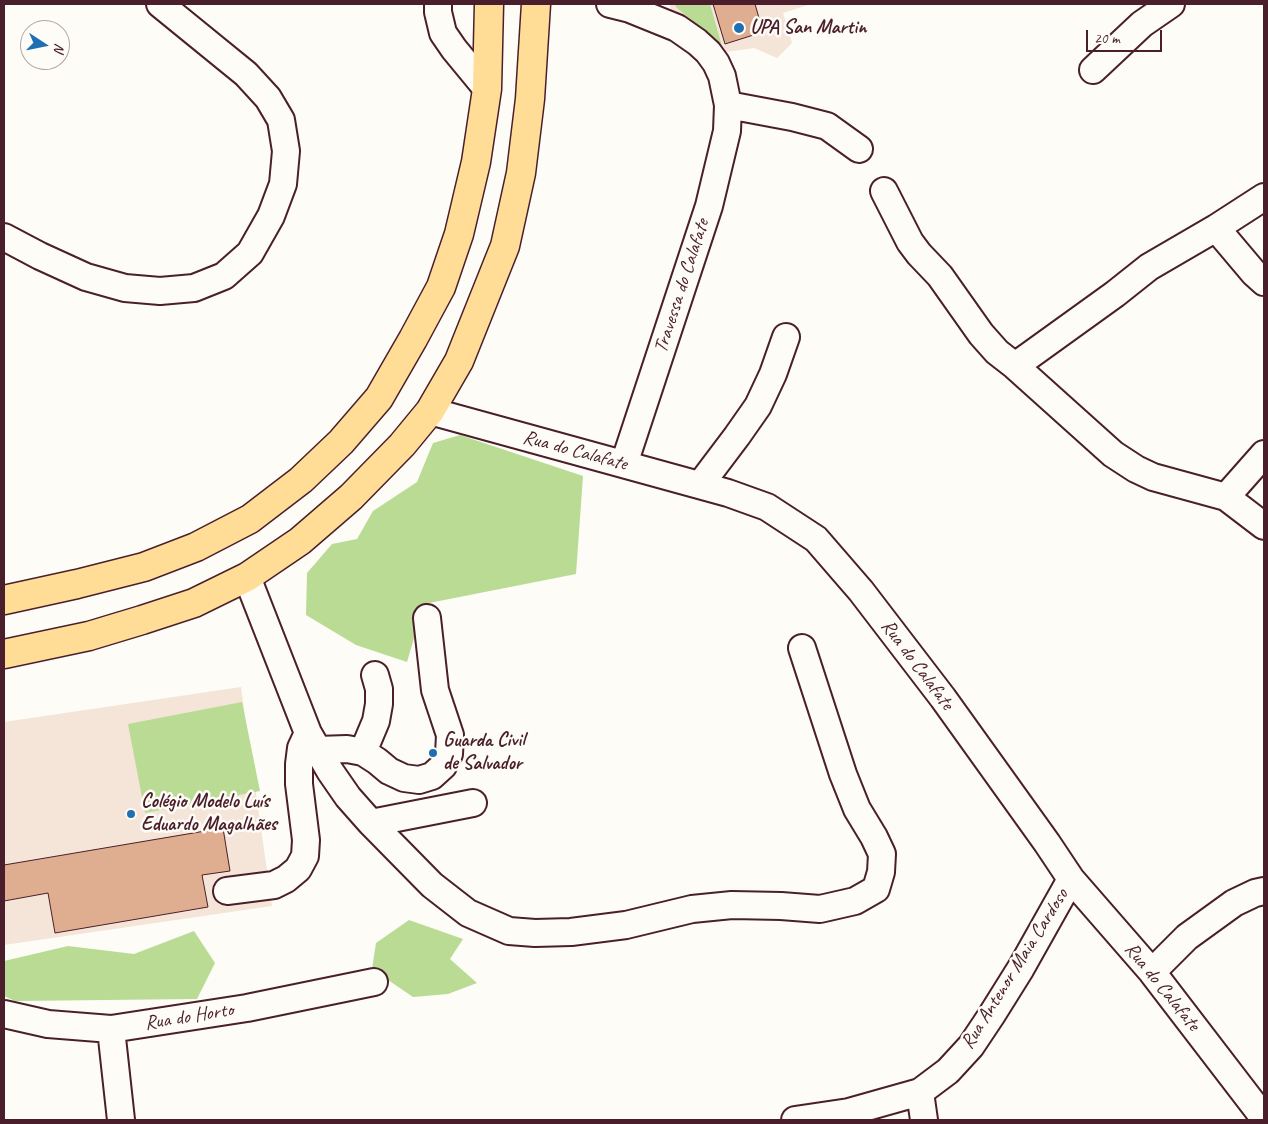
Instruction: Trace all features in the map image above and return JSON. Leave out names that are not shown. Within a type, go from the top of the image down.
[{"type":"main road","points":[[4,600],[144,567],[196,547],[250,519],[301,480],[341,442],[379,398],[441,287],[459,234],[476,162],[487,89],[489,4]]},
{"type":"main road","points":[[4,654],[89,636],[155,616],[194,603],[247,578],[300,541],[350,497],[402,445],[430,411],[459,361],[505,246],[521,173],[530,99],[536,4]]},
{"type":"street","points":[[438,4],[443,32],[454,49],[487,89]]},
{"type":"street","name":"Travessa do Calafate","points":[[610,4],[630,9],[678,28],[697,42],[716,63],[722,76],[728,105],[727,131],[709,206],[624,464]]},
{"type":"street","points":[[1093,70],[1142,24],[1171,4]]},
{"type":"street","points":[[4,236],[40,256],[86,277],[125,288],[160,291],[194,288],[224,276],[250,253],[271,216],[283,184],[286,151],[281,120],[268,98],[246,74],[164,6]]},
{"type":"street","points":[[728,105],[792,117],[827,126],[859,149]]},
{"type":"street","points":[[884,192],[910,242],[940,276],[981,334],[997,352],[1113,454],[1136,469],[1153,477],[1226,498],[1264,526]]},
{"type":"street","points":[[1015,366],[1115,294],[1149,267],[1216,228],[1264,196]]},
{"type":"street","points":[[1216,228],[1264,282]]},
{"type":"street","points":[[700,485],[758,406],[773,374],[786,337]]},
{"type":"street","name":"Rua do Calafate","points":[[430,411],[728,493],[767,507],[816,539],[861,591],[943,698],[1071,879],[1152,972],[1256,1115]]},
{"type":"street","points":[[1226,498],[1264,454]]},
{"type":"street","points":[[247,578],[312,742],[348,797],[432,885],[468,913],[509,931],[535,933],[571,932],[626,925],[692,909],[732,905],[781,906],[820,910],[855,901],[876,889],[881,872],[882,854],[858,809],[843,774],[802,648]]},
{"type":"street","points":[[227,891],[274,885],[298,870],[305,856],[306,840],[299,784],[301,748],[312,742],[362,752],[389,771],[404,778],[419,780],[432,776],[443,766],[449,754],[450,735],[435,690],[427,618]]},
{"type":"street","points":[[362,752],[376,721],[380,704],[379,689],[375,675]]},
{"type":"street","points":[[371,823],[473,803]]},
{"type":"street","name":"Rua Antenor Maia Cardoso","points":[[812,1119],[849,1112],[920,1092],[948,1071],[971,1046],[991,1016],[1021,968],[1071,879]]},
{"type":"street","points":[[1152,972],[1188,937],[1234,903],[1255,892],[1264,891]]},
{"type":"street","name":"Rua do Horto","points":[[4,1014],[48,1024],[111,1029],[246,1008],[374,982]]},
{"type":"street","points":[[111,1029],[121,1120]]},
{"type":"street","points":[[920,1092],[924,1120]]},
{"type":"shaded area","name":"UPA San Martin","points":[[670,4],[811,4],[783,13],[792,43],[777,58],[754,48],[720,53],[671,12]]},
{"type":"shaded area","name":"Colégio Modelo Luís Eduardo Magalhães","points":[[241,687],[272,906],[4,945],[4,722]]},
{"type":"green space","points":[[675,4],[710,4],[722,46],[676,7]]},
{"type":"green space","points":[[460,435],[583,476],[576,574],[424,604],[407,662],[356,645],[306,615],[307,573],[332,544],[357,539],[373,511],[417,482],[433,443]]},
{"type":"green space","points":[[242,702],[260,791],[145,813],[128,724]]},
{"type":"green space","points":[[409,920],[463,939],[450,959],[477,983],[448,994],[413,997],[372,969],[376,943]]},
{"type":"green space","points":[[194,931],[215,963],[197,999],[15,1001],[4,996],[4,961],[68,946],[134,954]]},
{"type":"building","points":[[713,4],[755,4],[763,32],[725,44]]},
{"type":"building","points":[[223,828],[230,871],[202,875],[208,907],[55,933],[48,893],[4,901],[4,865]]},
{"type":"place","name":"UPA San Martin","points":[[739,28]]},
{"type":"place","name":"Guarda Civil de Salvador","points":[[433,753]]},
{"type":"place","name":"Colégio Modelo Luís Eduardo Magalhães","points":[[131,814]]}]
